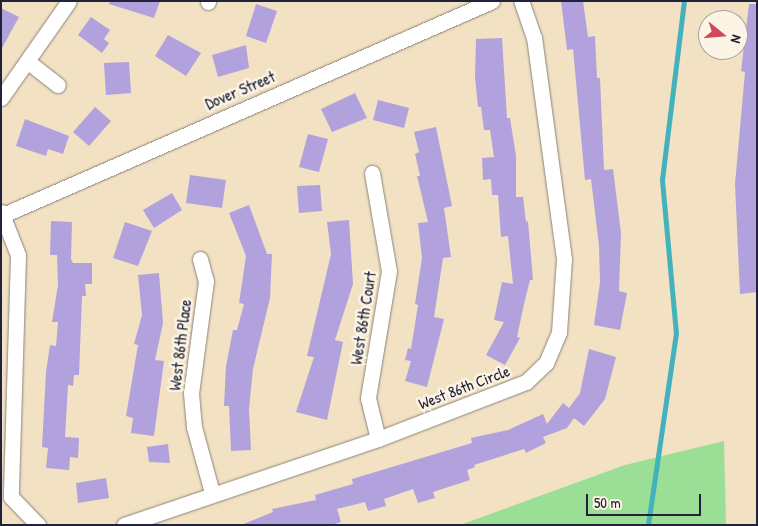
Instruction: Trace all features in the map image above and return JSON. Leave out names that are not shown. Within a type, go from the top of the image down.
[{"type":"street","points":[[1,98],[69,1]]},
{"type":"street","name":"Dover Street","points":[[2,214],[492,1]]},
{"type":"street","name":"West 86th Circle","points":[[124,525],[212,493],[378,439],[526,382],[546,362],[559,332],[564,259],[534,38],[521,1]]},
{"type":"street","points":[[27,62],[58,85]]},
{"type":"street","name":"West 86th Court","points":[[372,173],[389,270],[368,398],[378,439]]},
{"type":"street","points":[[2,214],[18,255],[7,326],[6,499],[38,525]]},
{"type":"street","name":"West 86th Place","points":[[200,259],[206,281],[191,393],[194,427],[212,493]]},
{"type":"green space","points":[[724,441],[726,525],[460,525],[625,465]]},
{"type":"building","points":[[110,1],[160,1],[154,18],[109,4]]},
{"type":"building","points":[[561,1],[583,1],[588,37],[595,36],[597,78],[600,78],[604,170],[613,169],[621,233],[619,291],[627,293],[620,330],[594,325],[600,282],[599,246],[591,179],[585,180],[573,49],[567,50]]},
{"type":"building","points":[[256,4],[277,11],[266,43],[246,36]]},
{"type":"building","points":[[749,4],[757,4],[757,292],[740,294],[735,184],[745,72],[741,71],[742,60],[748,60]]},
{"type":"building","points":[[1,8],[19,17],[1,50]]},
{"type":"building","points":[[91,17],[110,30],[104,39],[109,43],[102,53],[78,35]]},
{"type":"building","points":[[168,35],[201,53],[186,76],[155,56]]},
{"type":"building","points":[[502,38],[507,118],[510,118],[516,156],[516,197],[523,197],[526,222],[528,221],[533,280],[530,280],[524,304],[517,337],[520,338],[505,365],[486,355],[504,322],[494,320],[502,282],[513,284],[508,236],[501,237],[498,195],[492,195],[491,179],[483,180],[482,158],[494,157],[490,130],[484,130],[481,107],[478,107],[475,77],[476,39]]},
{"type":"building","points":[[246,45],[249,68],[218,77],[212,55]]},
{"type":"building","points":[[129,62],[131,93],[106,95],[104,63]]},
{"type":"building","points":[[355,93],[367,118],[332,132],[321,109]]},
{"type":"building","points":[[378,100],[409,108],[404,128],[373,120]]},
{"type":"building","points":[[95,107],[111,121],[89,146],[73,132]]},
{"type":"building","points":[[25,119],[69,136],[63,154],[48,149],[46,156],[16,146]]},
{"type":"building","points":[[436,127],[452,206],[444,208],[451,257],[443,258],[434,317],[444,319],[427,387],[405,381],[411,361],[405,360],[408,348],[411,349],[418,305],[415,304],[422,258],[418,223],[428,222],[417,176],[420,176],[415,154],[419,152],[414,132]]},
{"type":"building","points":[[308,134],[328,139],[319,172],[299,167]]},
{"type":"building","points":[[190,175],[226,180],[222,208],[186,203]]},
{"type":"building","points":[[320,185],[322,211],[299,213],[297,186]]},
{"type":"building","points":[[172,193],[182,210],[154,228],[143,210]]},
{"type":"building","points":[[249,205],[267,254],[272,254],[270,298],[253,369],[249,409],[251,450],[231,451],[229,406],[224,406],[226,366],[233,330],[237,330],[244,304],[239,303],[246,256],[229,213]]},
{"type":"building","points":[[349,220],[353,284],[335,340],[343,342],[327,420],[296,412],[314,357],[307,356],[331,254],[327,222]]},
{"type":"building","points":[[51,221],[72,222],[71,259],[73,263],[92,263],[92,284],[85,284],[86,296],[82,296],[79,375],[74,375],[73,386],[68,385],[65,437],[79,438],[78,458],[70,457],[69,470],[46,468],[48,448],[42,447],[46,372],[50,345],[56,346],[58,322],[52,322],[58,285],[57,255],[50,255]]},
{"type":"building","points":[[125,222],[152,231],[138,266],[113,258]]},
{"type":"building","points":[[159,273],[163,323],[155,360],[164,361],[154,436],[131,433],[133,418],[126,416],[138,345],[134,344],[142,315],[138,275]]},
{"type":"building","points":[[589,349],[616,357],[605,399],[584,426],[574,418],[567,428],[543,437],[546,443],[526,453],[524,449],[474,465],[475,467],[467,470],[470,480],[433,492],[435,498],[418,503],[413,489],[384,499],[386,506],[368,511],[365,502],[337,509],[341,522],[331,525],[241,525],[273,512],[272,509],[316,500],[315,495],[353,484],[352,479],[472,443],[471,438],[508,430],[543,414],[547,424],[563,403],[569,408],[580,393]]},
{"type":"building","points":[[168,444],[170,463],[149,462],[147,447]]},
{"type":"building","points":[[106,478],[109,498],[78,503],[76,483]]},
{"type":"waterway","points":[[648,525],[676,334],[662,180],[684,1]]}]
